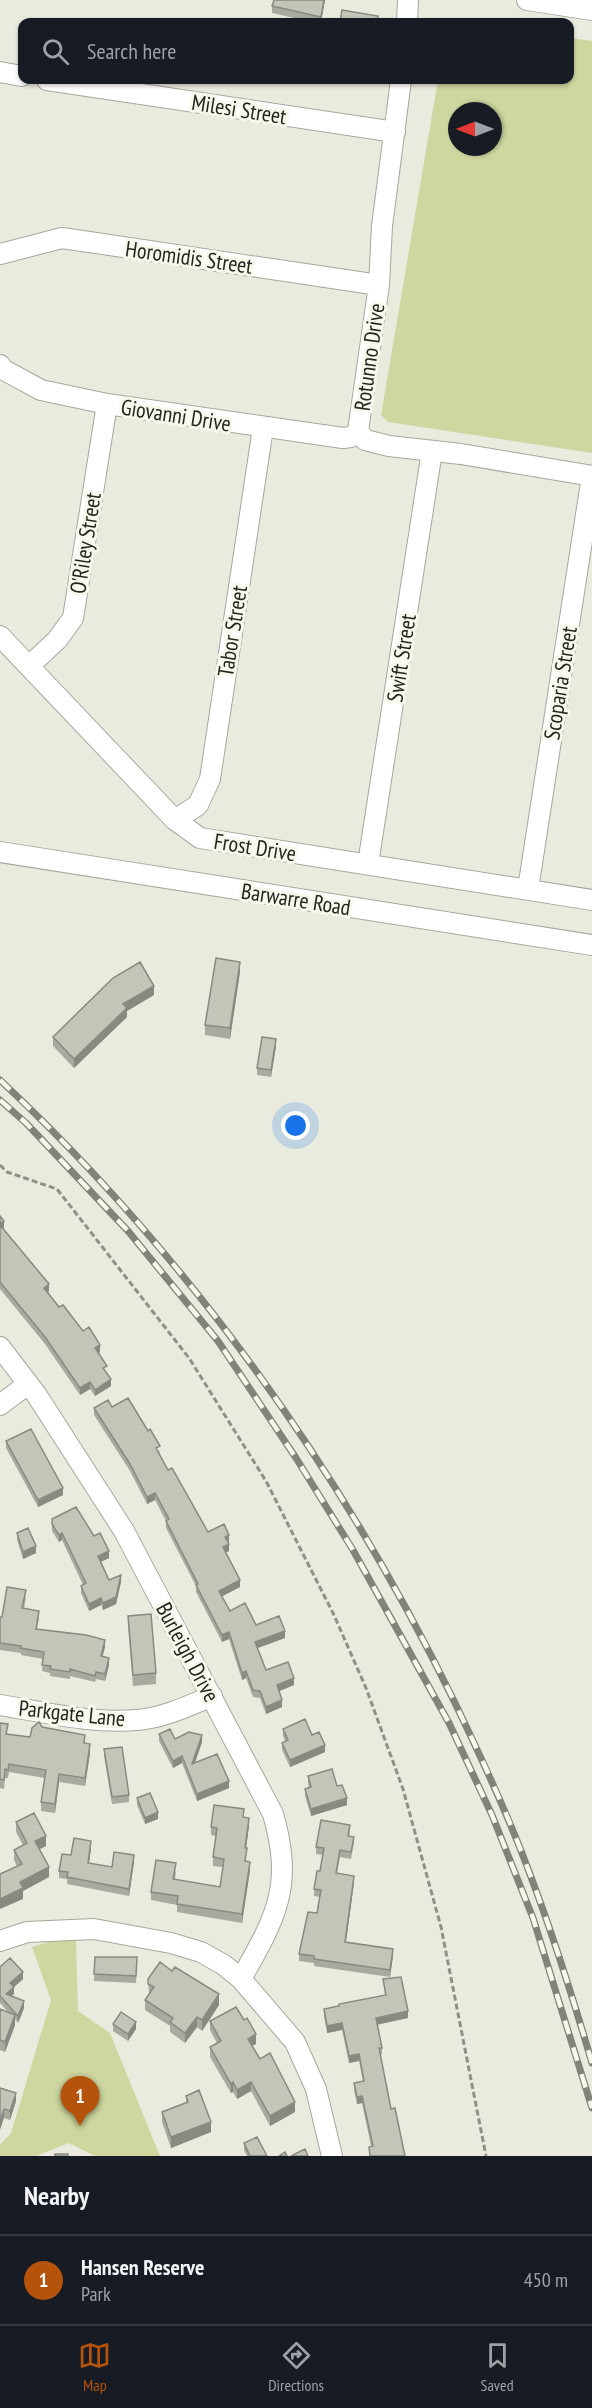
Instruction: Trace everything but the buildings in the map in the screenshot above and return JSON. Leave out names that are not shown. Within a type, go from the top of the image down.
[{"type":"street","points":[[407,18],[408,0]]},
{"type":"street","points":[[526,0],[592,10]]},
{"type":"street","points":[[0,72],[18,75]]},
{"type":"street","name":"Milesi Street","points":[[74,84],[395,132]]},
{"type":"street","name":"Rotunno Drive","points":[[401,84],[382,226],[379,285],[358,431],[365,440],[592,476]]},
{"type":"street","name":"Horomidis Street","points":[[0,254],[62,238],[379,285]]},
{"type":"street","name":"Giovanni Drive","points":[[0,365],[4,370],[41,390],[107,404],[343,438],[351,437],[358,431]]},
{"type":"street","name":"O'Riley Street","points":[[29,666],[57,640],[73,618],[107,404]]},
{"type":"street","name":"Tabor Street","points":[[175,820],[198,805],[210,779],[263,428]]},
{"type":"street","name":"Swift Street","points":[[368,864],[432,451]]},
{"type":"street","name":"Scoparia Street","points":[[528,889],[592,476]]},
{"type":"street","name":"Frost Drive","points":[[0,636],[175,820],[200,838],[592,900]]},
{"type":"street","name":"Barwarre Road","points":[[0,852],[592,945]]},
{"type":"street","name":"Burleigh Drive","points":[[0,1347],[28,1384],[124,1531],[273,1814],[282,1860],[279,1900],[271,1926],[241,1979]]},
{"type":"street","points":[[0,1405],[28,1384]]},
{"type":"street","name":"Parkgate Lane","points":[[0,1705],[86,1718],[138,1720],[166,1714],[212,1696]]},
{"type":"street","points":[[0,1941],[27,1932],[94,1929],[133,1934],[201,1952],[224,1965],[241,1979],[295,2042],[307,2064],[324,2116],[332,2156]]},
{"type":"path","points":[[0,1165],[7,1172],[57,1189],[189,1358],[266,1481],[333,1613],[366,1688],[403,1789],[441,1927],[486,2156]]},
{"type":"green space","points":[[574,39],[592,41],[592,453],[388,422],[381,415],[437,84],[574,84]]},
{"type":"green space","points":[[52,1941],[76,1941],[78,2011],[110,2033],[160,2156],[95,2156],[69,2143],[36,2156],[0,2156],[0,2145],[11,2133],[51,2000],[32,1947]]},
{"type":"railway","points":[[0,1080],[69,1148],[135,1219],[197,1294],[256,1371],[311,1451],[363,1533],[411,1617],[455,1703],[503,1806],[545,1917],[592,2063]]},
{"type":"railway","points":[[0,1100],[26,1123],[128,1231],[218,1341],[296,1458],[353,1550],[449,1723],[492,1815],[533,1918],[592,2108]]},
{"type":"place","name":"Hansen Reserve","points":[[80,2126]]}]
